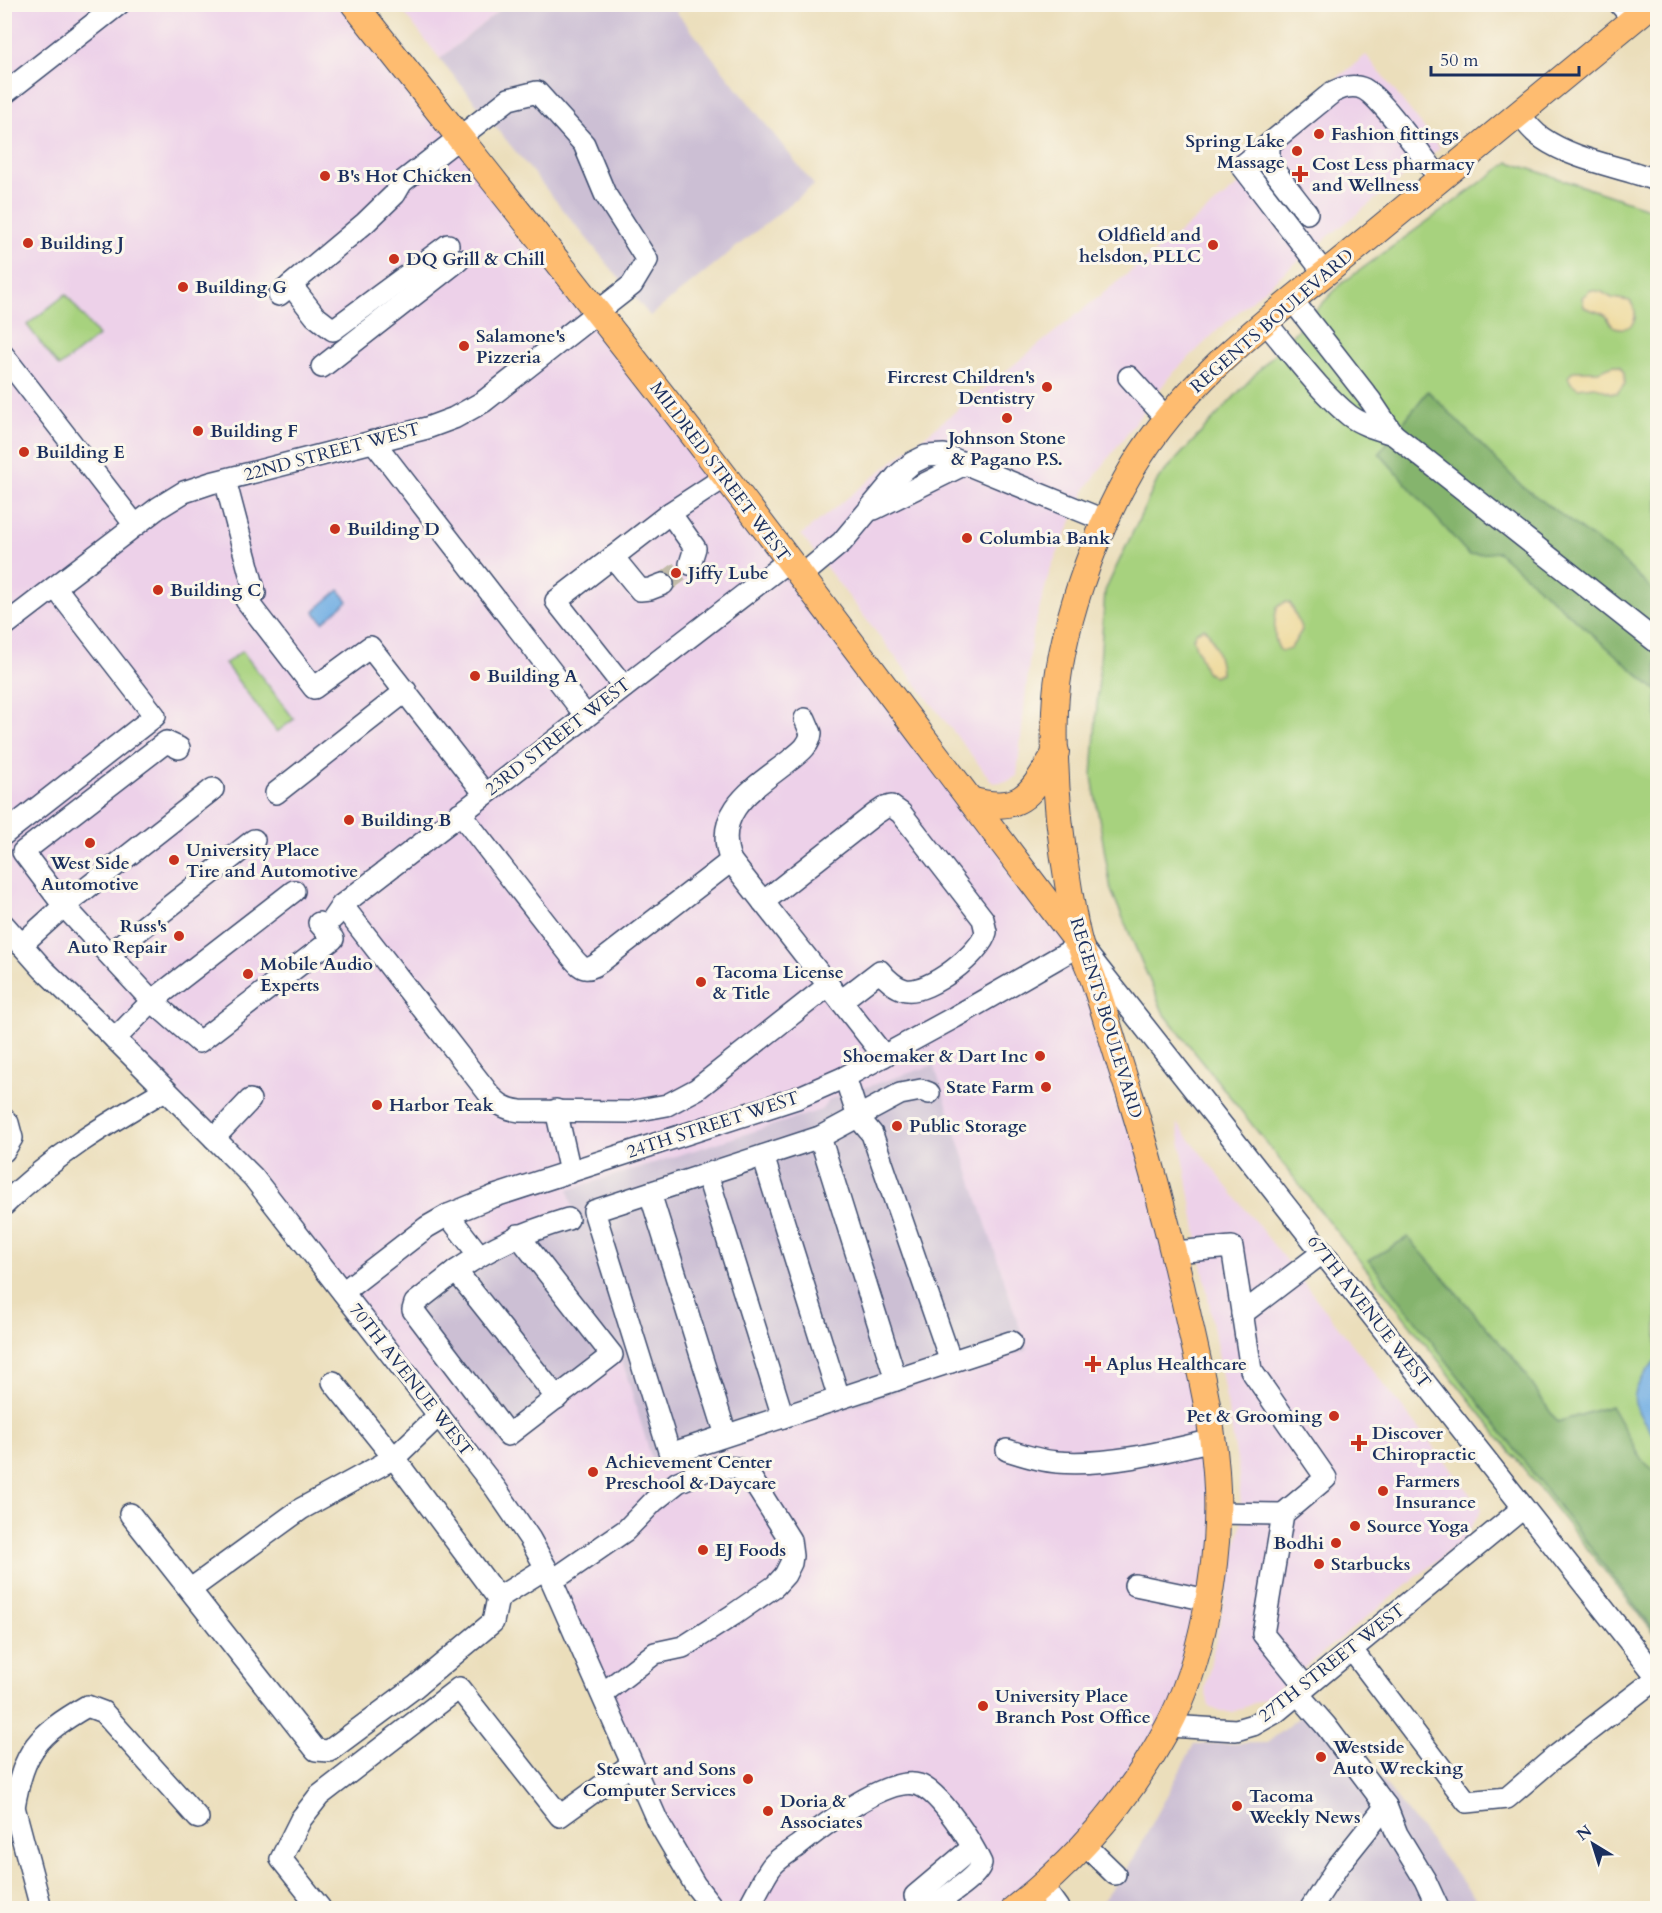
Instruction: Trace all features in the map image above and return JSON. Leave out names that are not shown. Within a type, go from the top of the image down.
[{"type":"main road","name":"MILDRED STREET WEST","points":[[354,4],[725,477],[870,665],[1080,945]]},
{"type":"main road","name":"REGENTS BOULEVARD","points":[[1168,1726],[1186,1683],[1208,1600],[1216,1546],[1217,1489],[1213,1440],[1174,1252],[1130,1095],[1095,981],[1080,945],[1068,889],[1061,835],[1055,709],[1060,667],[1070,621],[1098,538],[1132,468],[1191,389],[1266,322],[1519,114],[1635,10]]},
{"type":"main road","points":[[970,800],[998,806],[1023,798],[1035,787],[1056,752]]},
{"type":"main road","points":[[1015,1908],[1043,1887],[1111,1815],[1168,1726]]},
{"type":"street","points":[[4,94],[119,4]]},
{"type":"street","points":[[1325,274],[1242,166],[1333,93],[1350,86],[1365,90],[1372,95],[1440,179]]},
{"type":"street","name":"22ND STREET WEST","points":[[4,626],[135,525],[184,492],[438,424],[469,410],[483,402],[632,285],[647,260],[605,194],[584,144],[537,92],[509,99],[460,138]]},
{"type":"street","points":[[1519,114],[1531,129],[1550,143],[1594,161],[1658,181]]},
{"type":"street","points":[[322,367],[453,252],[333,330],[285,290],[386,204],[402,182],[460,138]]},
{"type":"street","points":[[1269,146],[1269,164],[1308,213]]},
{"type":"street","points":[[1293,301],[1371,401],[1393,434],[1658,643]]},
{"type":"street","points":[[1266,322],[1330,397],[1351,417],[1393,434]]},
{"type":"street","points":[[4,356],[135,525]]},
{"type":"street","points":[[1129,377],[1167,419]]},
{"type":"street","points":[[373,441],[586,716]]},
{"type":"street","name":"23RD STREET WEST","points":[[331,916],[624,687],[794,569],[843,542],[897,476],[912,463],[926,456],[944,455],[1106,520]]},
{"type":"street","points":[[624,687],[556,601],[670,513],[725,477]]},
{"type":"street","points":[[225,480],[255,593],[246,600],[314,688],[369,646],[485,794]]},
{"type":"street","points":[[670,513],[695,548],[690,564]]},
{"type":"street","points":[[613,557],[640,590],[650,590],[663,584]]},
{"type":"street","points":[[4,834],[155,716],[55,587]]},
{"type":"street","points":[[276,793],[406,691]]},
{"type":"street","points":[[805,719],[811,733],[807,745],[743,797],[731,814],[726,838],[731,861],[884,1056]]},
{"type":"street","points":[[179,748],[165,742],[23,852],[64,906],[152,1001],[199,1042],[333,939],[331,916]]},
{"type":"street","points":[[21,945],[64,906],[213,789]]},
{"type":"street","points":[[331,916],[496,1102],[508,1109],[519,1111],[640,1111],[667,1105],[688,1095],[835,993],[879,971],[903,989],[921,988],[946,974],[972,955],[986,932],[985,924],[978,912],[901,813],[891,806],[875,814],[763,902]]},
{"type":"street","points":[[460,813],[572,957],[586,969],[603,960],[731,861]]},
{"type":"street","points":[[109,954],[254,840]]},
{"type":"street","points":[[115,1039],[152,1001],[294,891]]},
{"type":"street","name":"70TH AVENUE WEST","points":[[4,925],[43,969],[264,1190],[496,1489],[530,1539],[549,1574],[657,1820],[675,1853],[713,1908]]},
{"type":"street","name":"24TH STREET WEST","points":[[343,1292],[407,1241],[448,1215],[492,1197],[779,1104],[845,1077],[1080,945]]},
{"type":"street","name":"67TH AVENUE WEST","points":[[1080,945],[1658,1678]]},
{"type":"street","points":[[845,1077],[858,1117],[872,1134],[951,1362]]},
{"type":"street","points":[[4,1205],[30,1180],[74,1145],[165,1090]]},
{"type":"street","points":[[929,1093],[921,1090],[900,1094],[819,1137],[594,1211],[670,1454],[1011,1342]]},
{"type":"street","points":[[214,1138],[250,1100]]},
{"type":"street","points":[[556,1110],[570,1172]]},
{"type":"street","points":[[4,1119],[8,1123],[12,1138],[4,1151]]},
{"type":"street","points":[[819,1137],[896,1380]]},
{"type":"street","points":[[763,1156],[839,1398]]},
{"type":"street","points":[[707,1174],[783,1417]]},
{"type":"street","points":[[650,1193],[726,1436]]},
{"type":"street","points":[[448,1215],[479,1255]]},
{"type":"street","points":[[518,1235],[612,1354],[508,1435],[412,1310],[415,1303],[479,1255],[518,1235],[568,1219]]},
{"type":"street","points":[[1174,1252],[1232,1247],[1251,1370],[1326,1478],[1283,1514],[1263,1634],[1326,1726],[1386,1806],[1397,1834],[1438,1908]]},
{"type":"street","points":[[1242,1314],[1322,1253]]},
{"type":"street","points":[[456,1271],[557,1398]]},
{"type":"street","points":[[130,1514],[316,1750],[329,1751],[415,1687],[493,1622],[498,1598],[394,1458],[333,1382]]},
{"type":"street","points":[[191,1589],[302,1509],[394,1458],[439,1415]]},
{"type":"street","points":[[1007,1450],[1042,1460],[1078,1463],[1141,1455],[1213,1440]]},
{"type":"street","points":[[498,1598],[549,1574],[626,1530],[665,1491],[687,1478],[718,1467],[737,1468],[751,1478],[790,1540],[791,1563],[785,1575],[775,1586],[733,1616],[683,1647],[655,1653],[602,1694]]},
{"type":"street","name":"27TH STREET WEST","points":[[1168,1726],[1236,1730],[1253,1725],[1276,1712],[1523,1508]]},
{"type":"street","points":[[1217,1513],[1283,1514]]},
{"type":"street","points":[[1135,1585],[1208,1600]]},
{"type":"street","points":[[1352,1650],[1467,1802],[1507,1798],[1556,1756],[1658,1678]]},
{"type":"street","points":[[320,1908],[281,1859],[301,1819],[319,1796],[459,1688],[560,1816],[632,1764]]},
{"type":"street","points":[[41,1908],[9,1808],[33,1748],[61,1723],[87,1706],[103,1712],[198,1818]]},
{"type":"street","points":[[748,1908],[773,1865],[831,1820],[872,1795],[904,1784],[916,1784],[939,1798],[981,1863],[980,1869],[922,1902]]},
{"type":"street","points":[[1311,1908],[1338,1866],[1386,1806]]},
{"type":"street","points":[[1085,1845],[1115,1874]]},
{"type":"street","points":[[1043,1887],[1058,1908]]},
{"type":"shaded area","points":[[5,5],[354,5],[1080,945],[1174,1252],[1216,1546],[1169,1726],[1015,1908],[713,1908],[695,1885],[546,1568],[269,1196],[5,925]]},
{"type":"shaded area","points":[[398,5],[506,5],[440,59]]},
{"type":"shaded area","points":[[506,5],[671,5],[814,185],[650,316],[440,59]]},
{"type":"shaded area","points":[[1366,55],[1440,148],[1299,260],[1221,327],[1169,377],[1087,487],[1050,570],[1032,636],[1017,776],[1008,781],[993,783],[801,535],[1241,183],[1228,166]]},
{"type":"shaded area","name":"Public Storage","points":[[934,1065],[1027,1350],[655,1470],[620,1353],[501,1444],[392,1306],[465,1250],[573,1209],[568,1190],[821,1110],[830,1099]]},
{"type":"shaded area","points":[[1177,1123],[1482,1508],[1465,1538],[1268,1697],[1233,1712],[1220,1712],[1209,1706],[1205,1689],[1242,1520],[1238,1466]]},
{"type":"shaded area","points":[[1319,1701],[1483,1908],[1097,1908],[1133,1860],[1194,1744],[1267,1743]]},
{"type":"green space","points":[[1509,162],[1657,211],[1657,1637],[1163,1012],[1111,890],[1092,776],[1105,591],[1158,479],[1341,284]]},
{"type":"green space","points":[[66,294],[98,336],[59,367],[27,325]]},
{"type":"green space","points":[[1428,391],[1522,486],[1617,556],[1657,594],[1657,691],[1498,552],[1469,555],[1379,453]]},
{"type":"green space","points":[[242,651],[294,719],[277,732],[225,664]]},
{"type":"green space","points":[[1408,1237],[1520,1366],[1557,1422],[1611,1406],[1642,1460],[1657,1473],[1657,1634],[1369,1260]]},
{"type":"sand","points":[[1591,290],[1602,292],[1612,298],[1630,301],[1635,312],[1634,322],[1627,327],[1615,327],[1604,314],[1584,307],[1582,297]]},
{"type":"sand","points":[[1614,365],[1620,367],[1624,373],[1625,384],[1617,393],[1594,386],[1578,388],[1571,383],[1568,377],[1573,371],[1598,371]]},
{"type":"sand","points":[[1285,602],[1290,603],[1302,630],[1291,648],[1281,651],[1276,642],[1275,624],[1277,607]]},
{"type":"sand","points":[[1204,628],[1213,641],[1219,662],[1221,673],[1214,677],[1206,672],[1193,639],[1196,632]]},
{"type":"water","points":[[339,590],[348,601],[323,622],[314,611]]},
{"type":"water","points":[[1657,1358],[1657,1440],[1640,1416],[1634,1399],[1640,1382]]},
{"type":"tunnel","points":[[663,584],[690,564]]},
{"type":"place","name":"Fashion fittings","points":[[1319,134]]},
{"type":"place","name":"Spring Lake Massage","points":[[1297,151]]},
{"type":"place","name":"Cost Less pharmacy and Wellness","points":[[1300,174]]},
{"type":"place","name":"B's Hot Chicken","points":[[325,176]]},
{"type":"place","name":"Building J","points":[[28,243]]},
{"type":"place","name":"Oldfield and helsdon, PLLC","points":[[1213,245]]},
{"type":"place","name":"DQ Grill & Chill","points":[[394,259]]},
{"type":"place","name":"Building G","points":[[183,287]]},
{"type":"place","name":"Salamone's Pizzeria","points":[[464,346]]},
{"type":"place","name":"Fircrest Children's Dentistry","points":[[1047,387]]},
{"type":"place","name":"Johnson Stone & Pagano P.S.","points":[[1007,418]]},
{"type":"place","name":"Building F","points":[[198,431]]},
{"type":"place","name":"Building E","points":[[24,452]]},
{"type":"place","name":"Building D","points":[[335,529]]},
{"type":"place","name":"Columbia Bank","points":[[967,538]]},
{"type":"place","name":"Jiffy Lube","points":[[676,573]]},
{"type":"place","name":"Building C","points":[[158,590]]},
{"type":"place","name":"Building A","points":[[475,676]]},
{"type":"place","name":"Building B","points":[[349,820]]},
{"type":"place","name":"West Side Automotive","points":[[90,843]]},
{"type":"place","name":"University Place Tire and Automotive","points":[[174,860]]},
{"type":"place","name":"Russ's Auto Repair","points":[[179,936]]},
{"type":"place","name":"Mobile Audio Experts","points":[[248,974]]},
{"type":"place","name":"Tacoma License & Title","points":[[701,982]]},
{"type":"place","name":"Shoemaker & Dart Inc","points":[[1040,1056]]},
{"type":"place","name":"State Farm","points":[[1046,1087]]},
{"type":"place","name":"Harbor Teak","points":[[377,1105]]},
{"type":"place","name":"Public Storage","points":[[897,1126]]},
{"type":"place","name":"Aplus Healthcare","points":[[1093,1364]]},
{"type":"place","name":"Pet & Grooming","points":[[1334,1416]]},
{"type":"place","name":"Discover Chiropractic","points":[[1359,1443]]},
{"type":"place","name":"Achievement Center Preschool & Daycare","points":[[593,1472]]},
{"type":"place","name":"Farmers Insurance","points":[[1383,1491]]},
{"type":"place","name":"Source Yoga","points":[[1355,1526]]},
{"type":"place","name":"Bodhi","points":[[1336,1543]]},
{"type":"place","name":"EJ Foods","points":[[703,1550]]},
{"type":"place","name":"Starbucks","points":[[1319,1564]]},
{"type":"place","name":"University Place Branch Post Office","points":[[983,1706]]},
{"type":"place","name":"Westside Auto Wrecking","points":[[1321,1757]]},
{"type":"place","name":"Stewart and Sons Computer Services","points":[[748,1779]]},
{"type":"place","name":"Tacoma Weekly News","points":[[1237,1806]]},
{"type":"place","name":"Doria & Associates","points":[[768,1811]]}]
